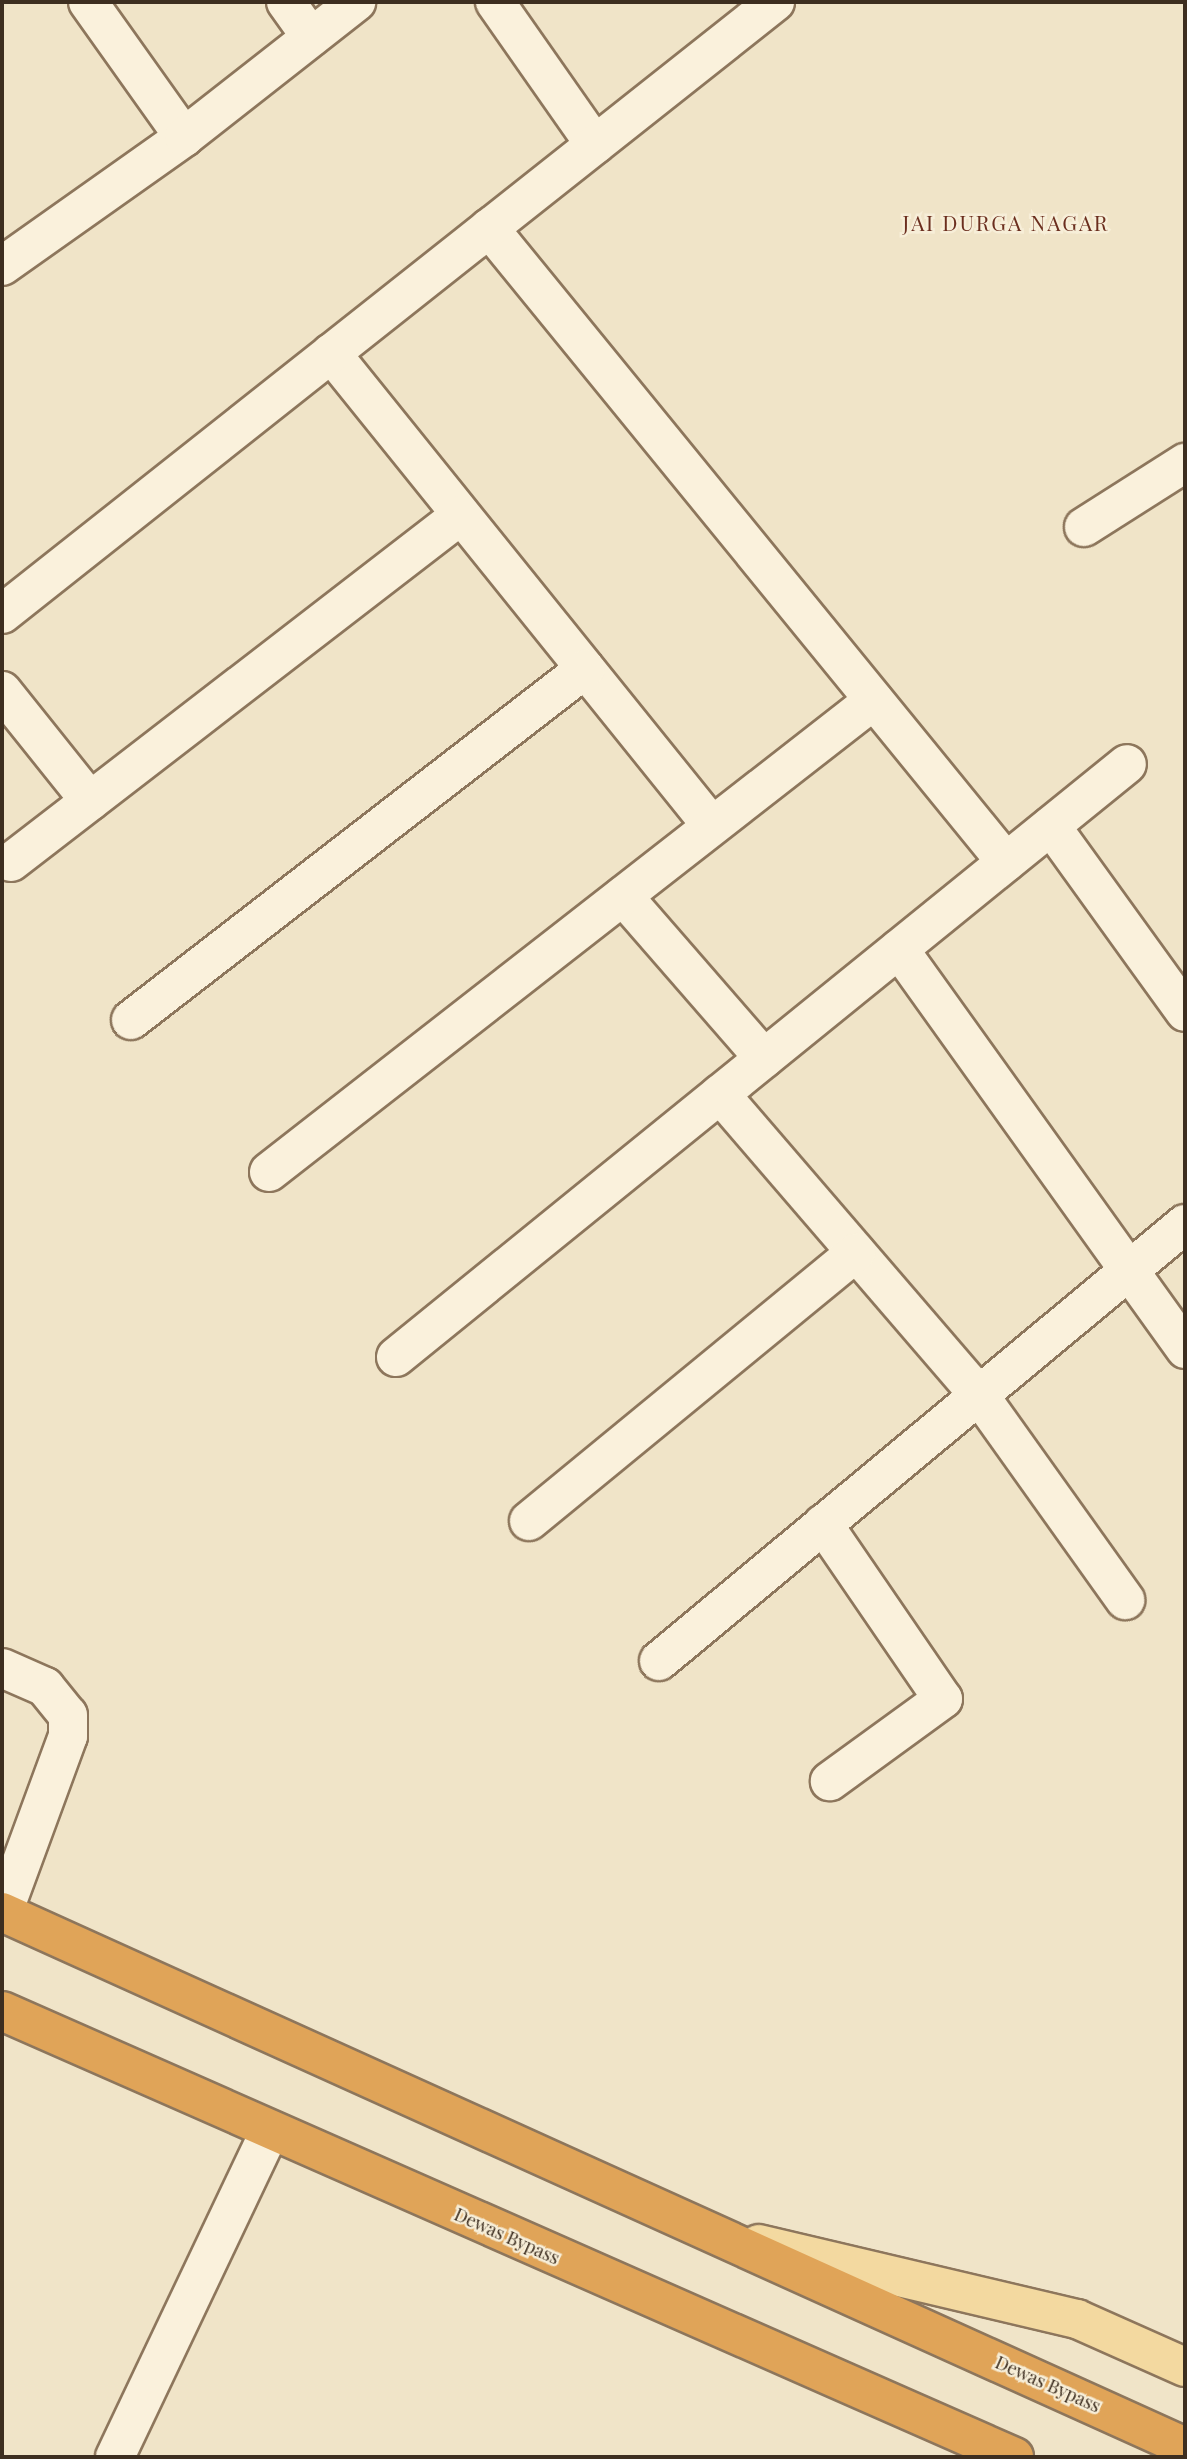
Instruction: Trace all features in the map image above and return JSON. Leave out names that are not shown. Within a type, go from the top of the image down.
[{"type":"highway","name":"Dewas Bypass","points":[[2,1913],[1185,2447]]},
{"type":"highway","name":"Dewas Bypass","points":[[2,2011],[269,2132],[1014,2457]]},
{"type":"main road","name":"Dewas Bypass","points":[[719,2235],[1077,2319],[1185,2367]]},
{"type":"street","points":[[88,2],[184,137]]},
{"type":"street","points":[[286,2],[311,37]]},
{"type":"street","points":[[2,266],[184,137],[356,2]]},
{"type":"street","points":[[495,2],[595,145]]},
{"type":"street","points":[[2,614],[775,2]]},
{"type":"street","points":[[489,228],[1006,862]]},
{"type":"street","points":[[331,353],[712,826]]},
{"type":"street","points":[[1084,527],[1185,463]]},
{"type":"street","points":[[11,862],[461,514]]},
{"type":"street","points":[[131,1020],[585,669]]},
{"type":"street","points":[[2,691],[90,801]]},
{"type":"street","points":[[270,1172],[874,700]]},
{"type":"street","points":[[396,1357],[1127,764]]},
{"type":"street","points":[[1051,826],[1185,1012]]},
{"type":"street","points":[[623,896],[764,1058]]},
{"type":"street","points":[[899,949],[1185,1349]]},
{"type":"street","points":[[720,1094],[979,1395],[1125,1600]]},
{"type":"street","points":[[659,1661],[1185,1224]]},
{"type":"street","points":[[529,1521],[856,1252]]},
{"type":"street","points":[[823,1524],[943,1699],[830,1781]]},
{"type":"street","points":[[2,1668],[45,1687],[68,1715],[68,1736],[2,1913]]},
{"type":"street","points":[[115,2457],[269,2132]]},
{"type":"district","name":"JAI DURGA NAGAR","points":[[1006,222]]}]
